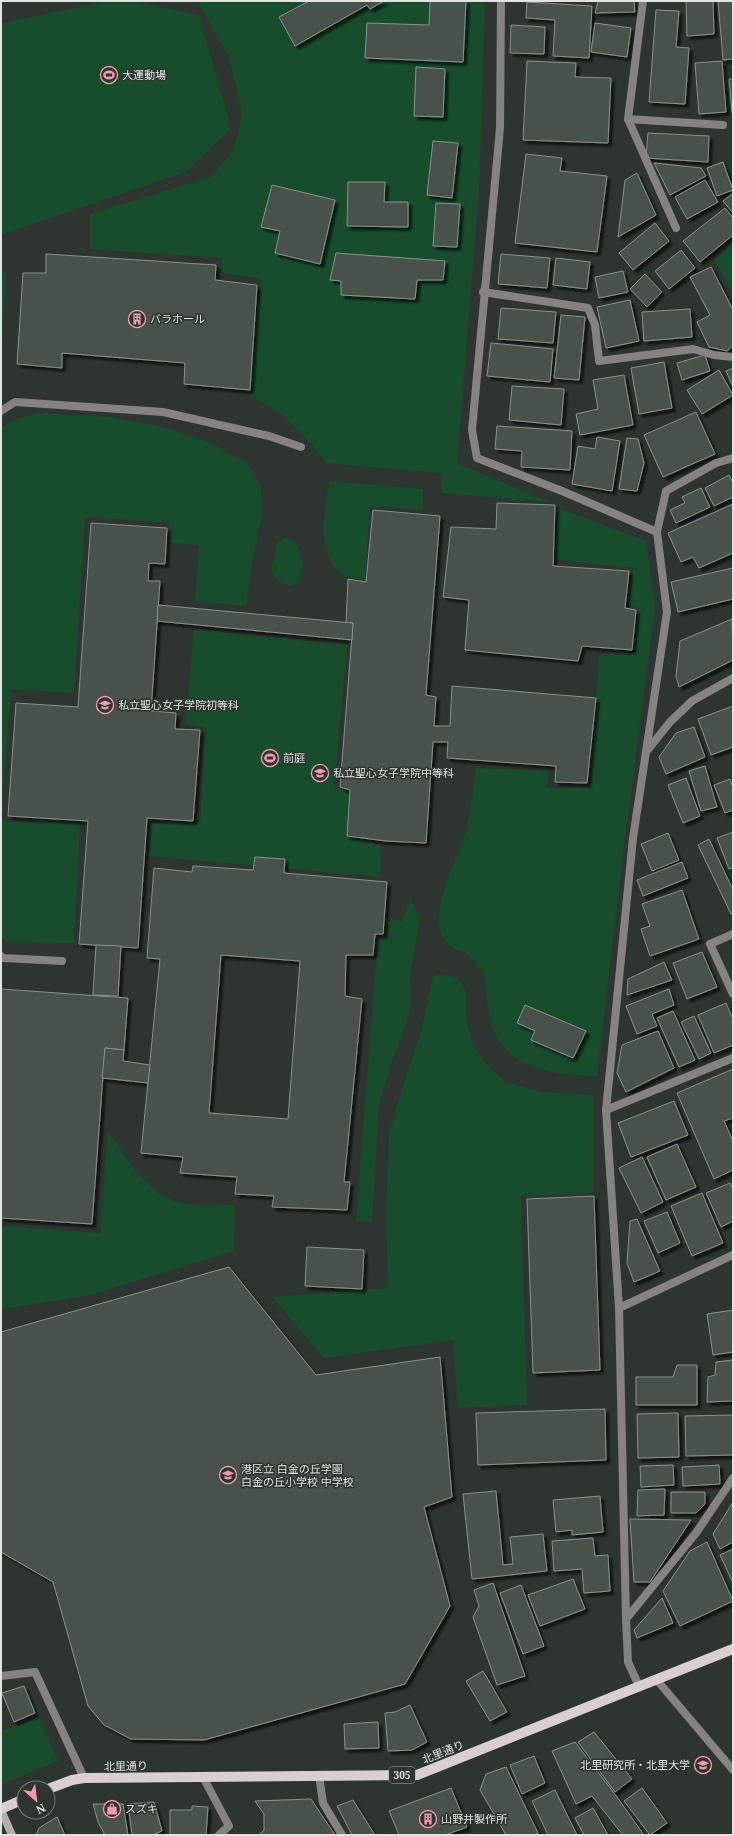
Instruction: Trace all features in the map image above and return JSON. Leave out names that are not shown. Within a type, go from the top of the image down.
[{"type":"main road","name":"北里通り","points":[[56,1786],[72,1780],[84,1778],[417,1775],[733,1649]]},
{"type":"main road","points":[[1,1810],[16,1803]]},
{"type":"street","points":[[502,1],[500,128],[483,292],[472,430],[477,458],[562,491],[657,532]]},
{"type":"street","points":[[643,1],[628,119],[676,228]]},
{"type":"street","points":[[628,119],[723,125]]},
{"type":"street","points":[[483,292],[588,308],[595,325],[599,361],[692,349],[714,355],[733,357]]},
{"type":"street","points":[[1,411],[15,402],[163,412],[269,436],[302,447]]},
{"type":"street","points":[[639,1686],[628,1662],[619,1308],[606,1110],[633,838],[667,612],[657,532],[666,491],[716,463],[733,458]]},
{"type":"street","points":[[646,752],[670,722],[692,701],[733,678]]},
{"type":"street","points":[[733,934],[710,944],[733,994]]},
{"type":"street","points":[[1,956],[3,958],[62,961]]},
{"type":"street","points":[[606,1110],[733,1058]]},
{"type":"street","points":[[619,1308],[733,1255]]},
{"type":"street","points":[[626,1619],[696,1533],[733,1478]]},
{"type":"street","points":[[1,1676],[34,1672],[84,1778]]},
{"type":"street","points":[[656,1679],[733,1770]]},
{"type":"street","points":[[319,1775],[323,1803],[342,1835]]},
{"type":"street","points":[[203,1777],[229,1826],[219,1835]]},
{"type":"street","points":[[1,1810],[12,1835]]},
{"type":"green space","name":"大運動場","points":[[110,1],[130,1],[199,15],[231,128],[186,172],[1,235],[1,23]]},
{"type":"green space","points":[[195,1],[485,1],[479,190],[457,463],[550,502],[442,493],[441,473],[326,463],[302,434],[284,417],[251,397],[260,278],[222,273],[222,258],[90,249],[90,214],[210,177],[234,151],[242,114],[229,57],[198,2]]},
{"type":"green space","points":[[733,243],[733,294],[714,260]]},
{"type":"green space","points":[[6,272],[1,368],[1,273]]},
{"type":"green space","points":[[39,413],[109,417],[159,426],[207,441],[248,464],[261,487],[262,517],[252,563],[246,606],[195,601],[199,545],[170,543],[170,523],[85,517],[74,693],[11,689],[1,821],[1,428],[15,419]]},
{"type":"green space","points":[[329,481],[423,489],[423,510],[370,506],[365,580],[345,577],[333,565],[325,547],[323,527]]},
{"type":"green space","points":[[558,508],[646,541],[655,608],[623,854],[597,1076],[563,1074],[546,1071],[517,1059],[506,1049],[496,1036],[490,1018],[485,978],[482,971],[466,954],[447,943],[441,933],[439,925],[442,899],[448,878],[464,837],[472,803],[476,768],[549,771],[547,788],[591,788],[599,654],[633,655],[639,608],[629,606],[633,568],[556,560]]},
{"type":"green space","points":[[284,538],[296,545],[300,551],[303,564],[300,578],[296,584],[288,586],[279,581],[271,570],[277,543]]},
{"type":"green space","name":"前庭","points":[[194,629],[347,645],[334,789],[350,790],[347,836],[380,846],[381,877],[149,856],[152,824],[200,823],[206,728],[186,724]]},
{"type":"green space","points":[[1,821],[80,824],[74,943],[8,942],[1,937]]},
{"type":"green space","points":[[410,898],[420,919],[410,973],[411,1001],[406,1025],[393,1058],[379,1104],[372,1222],[356,1221],[378,939],[388,940],[390,919],[403,921]]},
{"type":"green space","points":[[444,974],[459,979],[466,992],[466,1016],[472,1041],[484,1062],[505,1082],[541,1092],[593,1095],[593,1193],[521,1196],[527,1405],[458,1408],[453,1340],[324,1358],[272,1297],[388,1288],[386,1216],[389,1134],[404,1082],[421,1032],[433,976]]},
{"type":"green space","points":[[108,1131],[140,1176],[160,1194],[172,1200],[191,1205],[235,1205],[234,1251],[87,1296],[1,1309],[1,1226],[100,1233]]},
{"type":"green space","points":[[40,1718],[58,1761],[1,1785],[1,1731]]},
{"type":"building","points":[[309,1],[384,1],[370,9],[367,5],[295,46],[279,17]]},
{"type":"building","points":[[430,1],[466,1],[463,62],[365,58],[367,23],[429,25]]},
{"type":"building","points":[[598,1],[634,1],[635,12],[595,13]]},
{"type":"building","points":[[686,1],[713,1],[714,34],[687,36]]},
{"type":"building","points":[[718,1],[733,1],[733,59],[723,60]]},
{"type":"building","points":[[527,2],[592,6],[589,58],[553,56],[555,20],[526,18]]},
{"type":"building","points":[[656,10],[679,11],[676,47],[689,48],[685,104],[649,102]]},
{"type":"building","points":[[595,23],[631,28],[627,57],[591,52]]},
{"type":"building","points":[[511,25],[545,27],[544,54],[510,53]]},
{"type":"building","points":[[527,61],[576,63],[575,77],[611,78],[608,143],[523,140]]},
{"type":"building","points":[[722,61],[726,112],[699,114],[695,63]]},
{"type":"building","points":[[416,67],[445,69],[443,117],[414,116]]},
{"type":"building","points":[[729,79],[733,79],[733,113],[732,113]]},
{"type":"building","points":[[648,133],[709,136],[708,162],[646,158]]},
{"type":"building","points":[[433,141],[458,143],[452,198],[427,195]]},
{"type":"building","points":[[526,154],[562,158],[560,171],[607,176],[597,252],[515,243]]},
{"type":"building","points":[[723,162],[733,190],[717,196],[707,168]]},
{"type":"building","points":[[654,163],[701,168],[706,176],[670,195]]},
{"type":"building","points":[[637,173],[656,215],[618,237],[625,180]]},
{"type":"building","points":[[705,180],[718,202],[687,219],[675,197]]},
{"type":"building","points":[[348,182],[385,182],[384,202],[408,202],[408,227],[347,226]]},
{"type":"building","points":[[272,185],[335,200],[320,264],[275,253],[280,231],[261,227]]},
{"type":"building","points":[[733,193],[733,213],[723,201]]},
{"type":"building","points":[[436,203],[460,204],[457,247],[433,246]]},
{"type":"building","points":[[725,208],[733,218],[733,235],[700,262],[683,241]]},
{"type":"building","points":[[655,223],[669,241],[633,270],[619,253]]},
{"type":"building","points":[[681,250],[695,268],[669,289],[655,271]]},
{"type":"building","points":[[336,253],[445,261],[443,280],[417,280],[415,299],[341,295],[341,281],[330,280]]},
{"type":"building","name":"バラホール","points":[[46,254],[216,265],[215,280],[257,285],[250,390],[184,384],[185,363],[62,353],[62,368],[17,364],[23,273],[46,273]]},
{"type":"building","points":[[501,254],[550,258],[547,288],[498,284]]},
{"type":"building","points":[[556,258],[590,262],[587,289],[553,285]]},
{"type":"building","points":[[711,267],[733,310],[733,346],[727,351],[709,347],[697,322],[710,315],[690,277]]},
{"type":"building","points":[[623,271],[628,292],[599,298],[595,277]]},
{"type":"building","points":[[645,274],[662,292],[647,307],[630,289]]},
{"type":"building","points":[[630,300],[639,341],[606,348],[597,307]]},
{"type":"building","points":[[501,308],[556,312],[553,343],[498,339]]},
{"type":"building","points":[[690,309],[692,337],[644,341],[642,312]]},
{"type":"building","points":[[561,315],[585,317],[579,380],[554,378]]},
{"type":"building","points":[[491,343],[553,349],[550,382],[487,376]]},
{"type":"building","points":[[705,355],[710,371],[682,380],[677,363]]},
{"type":"building","points":[[664,362],[672,408],[639,414],[631,368]]},
{"type":"building","points":[[733,368],[733,387],[726,371]]},
{"type":"building","points":[[719,370],[733,395],[702,414],[687,390]]},
{"type":"building","points":[[624,375],[633,425],[580,435],[576,414],[598,409],[593,380]]},
{"type":"building","points":[[512,386],[564,389],[561,425],[509,420]]},
{"type":"building","points":[[696,412],[715,454],[663,477],[644,435]]},
{"type":"building","points":[[497,426],[572,431],[570,470],[521,467],[522,451],[495,449]]},
{"type":"building","points":[[597,437],[620,441],[612,491],[572,484],[578,446],[595,449]]},
{"type":"building","points":[[627,438],[638,439],[644,463],[637,491],[619,489]]},
{"type":"building","points":[[729,475],[733,483],[733,497],[714,506],[705,488]]},
{"type":"building","points":[[701,488],[710,507],[676,523],[670,510],[685,503],[682,497]]},
{"type":"building","points":[[497,503],[555,505],[553,566],[629,571],[625,608],[636,610],[632,650],[582,646],[578,661],[465,650],[469,600],[443,597],[451,527],[496,529]]},
{"type":"building","points":[[733,504],[733,553],[699,568],[693,557],[681,562],[668,533]]},
{"type":"building","points":[[373,510],[440,516],[426,695],[436,697],[434,726],[450,726],[452,686],[596,698],[587,783],[555,782],[556,766],[447,758],[448,742],[433,742],[426,843],[386,841],[347,836],[350,790],[340,787],[353,623],[346,624],[348,579],[366,582]]},
{"type":"building","points":[[91,523],[167,528],[165,564],[149,563],[148,581],[160,581],[151,711],[176,713],[175,729],[200,730],[193,821],[147,818],[138,948],[79,944],[88,821],[8,816],[16,703],[78,707]]},
{"type":"building","points":[[733,568],[733,599],[678,612],[671,582]]},
{"type":"building","points":[[158,605],[353,623],[352,640],[157,621]]},
{"type":"building","points":[[732,619],[733,660],[679,687],[676,676],[680,641]]},
{"type":"building","points":[[733,706],[733,747],[711,755],[698,719]]},
{"type":"building","points":[[694,727],[705,757],[666,774],[659,757],[676,733]]},
{"type":"building","points":[[705,766],[717,807],[701,811],[689,771]]},
{"type":"building","points":[[686,778],[700,816],[683,823],[668,785]]},
{"type":"building","points":[[730,779],[733,787],[733,810],[725,813],[714,785]]},
{"type":"building","points":[[733,832],[733,868],[729,869],[717,838]]},
{"type":"building","points":[[668,833],[679,860],[652,871],[641,844]]},
{"type":"building","points":[[709,839],[733,890],[733,913],[731,914],[698,845]]},
{"type":"building","points":[[255,857],[285,859],[284,873],[387,882],[383,934],[375,934],[373,955],[346,955],[345,996],[362,999],[344,1182],[350,1182],[347,1210],[272,1207],[274,1196],[235,1194],[237,1177],[180,1173],[183,1157],[141,1153],[160,959],[147,958],[154,868],[192,872],[193,866],[253,870]],"holes":[[[221,955],[300,961],[288,1119],[209,1113]]]},
{"type":"building","points":[[682,862],[688,878],[643,896],[637,880]]},
{"type":"building","points":[[682,890],[699,939],[650,956],[641,929],[650,926],[642,904]]},
{"type":"building","points":[[96,945],[121,946],[118,996],[93,995]]},
{"type":"building","points":[[702,952],[717,987],[687,999],[673,963]]},
{"type":"building","points":[[664,962],[672,980],[627,995],[628,979]]},
{"type":"building","points":[[1,989],[128,998],[124,1050],[105,1048],[92,1224],[1,1218]]},
{"type":"building","points":[[669,989],[674,1005],[652,1014],[657,1026],[637,1034],[626,1006]]},
{"type":"building","points":[[726,1003],[733,1019],[733,1045],[714,1053],[698,1015]]},
{"type":"building","points":[[525,1005],[586,1031],[573,1058],[531,1040],[535,1031],[517,1023]]},
{"type":"building","points":[[673,1011],[695,1060],[679,1067],[657,1018]]},
{"type":"building","points":[[694,1016],[711,1053],[699,1059],[681,1022]]},
{"type":"building","points":[[658,1031],[674,1068],[626,1092],[617,1073],[622,1045]]},
{"type":"building","points":[[105,1048],[124,1050],[123,1061],[150,1065],[148,1083],[102,1078]]},
{"type":"building","points":[[733,1069],[733,1118],[724,1121],[733,1141],[733,1170],[714,1179],[677,1093]]},
{"type":"building","points":[[674,1101],[688,1135],[631,1157],[618,1123]]},
{"type":"building","points":[[677,1144],[696,1187],[666,1200],[647,1157]]},
{"type":"building","points":[[642,1157],[663,1202],[641,1213],[619,1168]]},
{"type":"building","points":[[730,1183],[733,1190],[733,1221],[721,1227],[706,1193]]},
{"type":"building","points":[[702,1193],[723,1243],[692,1256],[671,1206]]},
{"type":"building","points":[[594,1196],[600,1370],[533,1373],[527,1199]]},
{"type":"building","points":[[667,1212],[680,1243],[658,1253],[644,1221]]},
{"type":"building","points":[[637,1219],[660,1271],[634,1282],[627,1263],[630,1221]]},
{"type":"building","points":[[307,1247],[364,1250],[362,1289],[305,1286]]},
{"type":"building","name":"港区立 白金の丘学園 白金の丘小学校 中学校","points":[[229,1267],[316,1375],[440,1357],[452,1497],[424,1507],[450,1606],[405,1684],[204,1740],[131,1739],[104,1725],[88,1706],[53,1582],[1,1552],[1,1332]]},
{"type":"building","points":[[733,1310],[733,1352],[713,1355],[707,1314]]},
{"type":"building","points":[[733,1360],[733,1401],[707,1402],[708,1377],[715,1375],[716,1362]]},
{"type":"building","points":[[677,1365],[697,1365],[697,1405],[636,1405],[636,1377],[673,1377]]},
{"type":"building","points":[[605,1409],[606,1460],[478,1465],[476,1413]]},
{"type":"building","points":[[678,1413],[679,1457],[638,1458],[637,1414]]},
{"type":"building","points":[[733,1415],[733,1455],[686,1456],[685,1416]]},
{"type":"building","points":[[673,1465],[674,1485],[641,1487],[640,1466]]},
{"type":"building","points":[[719,1465],[720,1484],[683,1486],[682,1467]]},
{"type":"building","points":[[665,1489],[664,1515],[637,1516],[638,1490]]},
{"type":"building","points":[[496,1491],[503,1565],[513,1564],[510,1537],[543,1534],[547,1571],[472,1579],[463,1494]]},
{"type":"building","points":[[671,1492],[705,1492],[705,1504],[696,1513],[671,1513]]},
{"type":"building","points":[[600,1496],[603,1532],[572,1535],[572,1530],[556,1532],[553,1500]]},
{"type":"building","points":[[733,1502],[733,1542],[720,1549],[713,1534]]},
{"type":"building","points":[[630,1519],[691,1520],[650,1582],[634,1582]]},
{"type":"building","points":[[593,1538],[595,1556],[608,1555],[610,1591],[584,1593],[582,1569],[554,1571],[552,1541]]},
{"type":"building","points":[[707,1542],[733,1601],[680,1626],[663,1591],[690,1551]]},
{"type":"building","points":[[733,1549],[733,1583],[720,1555]]},
{"type":"building","points":[[573,1579],[585,1609],[540,1626],[528,1595]]},
{"type":"building","points":[[493,1583],[525,1676],[497,1685],[473,1617],[479,1606],[474,1590]]},
{"type":"building","points":[[521,1585],[544,1646],[523,1654],[500,1593]]},
{"type":"building","points":[[662,1598],[673,1623],[637,1638],[634,1630]]},
{"type":"building","points":[[483,1671],[507,1712],[490,1721],[466,1681]]},
{"type":"building","points":[[24,1686],[35,1713],[14,1722],[2,1693]]},
{"type":"building","points":[[410,1705],[427,1742],[412,1750],[388,1751],[385,1713],[395,1712]]},
{"type":"building","points":[[378,1722],[379,1748],[345,1749],[344,1724]]},
{"type":"building","points":[[594,1732],[632,1779],[615,1792],[578,1742]]},
{"type":"building","points":[[575,1742],[644,1835],[620,1835],[622,1834],[592,1796],[576,1804],[552,1751]]},
{"type":"building","points":[[534,1756],[545,1783],[522,1794],[510,1765]]},
{"type":"building","points":[[506,1767],[538,1833],[535,1835],[506,1835],[480,1790],[486,1774]]},
{"type":"building","name":"山野井製作所","points":[[451,1788],[467,1827],[445,1835],[399,1835],[389,1811]]},
{"type":"building","points":[[642,1788],[667,1823],[650,1835],[624,1801]]},
{"type":"building","points":[[555,1790],[577,1835],[548,1835],[532,1801]]},
{"type":"building","points":[[311,1799],[335,1835],[259,1835],[264,1830],[264,1814],[255,1801]]},
{"type":"building","points":[[353,1800],[375,1835],[352,1835],[337,1806]]},
{"type":"building","points":[[154,1802],[162,1831],[153,1835],[132,1835],[128,1804]]},
{"type":"building","points":[[93,1804],[123,1804],[128,1835],[105,1835],[98,1822]]},
{"type":"building","points":[[192,1806],[208,1807],[206,1835],[170,1835],[170,1810],[192,1810]]},
{"type":"building","points":[[593,1808],[608,1835],[584,1835],[575,1818]]},
{"type":"building","points":[[56,1818],[65,1835],[36,1835],[39,1828],[52,1820],[56,1820]]},
{"type":"place","name":"大運動場","points":[[109,75]]},
{"type":"place","name":"バラホール","points":[[137,319]]},
{"type":"place","name":"私立聖心女子学院初等科","points":[[105,705]]},
{"type":"place","name":"前庭","points":[[270,758]]},
{"type":"place","name":"私立聖心女子学院中等科","points":[[320,773]]},
{"type":"place","name":"港区立 白金の丘学園 白金の丘小学校 中学校","points":[[228,1475]]},
{"type":"place","name":"北里研究所・北里大学","points":[[703,1765]]},
{"type":"place","name":"スズキ","points":[[112,1809]]},
{"type":"place","name":"山野井製作所","points":[[428,1819]]}]
